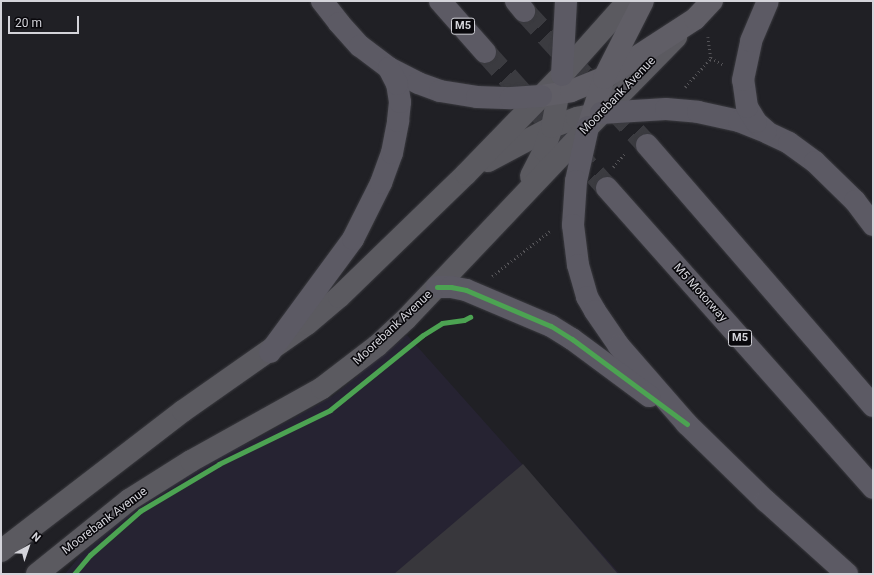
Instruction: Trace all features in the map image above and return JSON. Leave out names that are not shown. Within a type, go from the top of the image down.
[{"type":"highway","points":[[322,1],[352,38],[389,68],[418,83],[440,91],[456,95],[495,98],[554,88],[566,1]]},
{"type":"highway","name":"M5","points":[[440,1],[485,52]]},
{"type":"highway","points":[[768,1],[751,41],[743,80],[747,107],[756,122],[768,133]]},
{"type":"highway","points":[[270,352],[353,239],[381,183],[392,154],[400,102],[397,84],[389,68]]},
{"type":"highway","points":[[847,574],[766,501],[687,424],[619,346],[598,317],[586,292],[575,246],[573,209],[576,181],[593,118],[666,109],[698,112],[739,121],[789,143],[815,162],[855,201],[873,225]]},
{"type":"highway","points":[[637,148],[873,406]]},
{"type":"highway","name":"M5 Motorway","points":[[609,178],[873,488]]},
{"type":"highway","points":[[437,287],[451,287],[466,290],[551,326],[572,339],[687,424]]},
{"type":"main road","points":[[1,551],[183,411],[270,352],[339,297],[554,88],[628,1]]},
{"type":"main road","points":[[466,174],[500,154],[552,127],[593,118],[604,78],[643,1]]},
{"type":"main road","name":"Moorebank Avenue","points":[[37,574],[129,500],[192,461],[327,385],[377,346],[437,287],[593,118],[701,26],[712,1]]},
{"type":"main road","points":[[554,88],[584,87],[604,78],[701,26]]},
{"type":"main road","points":[[508,211],[536,167],[552,127],[554,88]]},
{"type":"path","points":[[701,26],[711,58],[728,67]]},
{"type":"path","points":[[684,89],[711,58]]},
{"type":"path","points":[[609,178],[637,148]]},
{"type":"path","points":[[490,278],[553,229]]},
{"type":"shaded area","points":[[407,335],[620,574],[65,574],[79,557],[127,514],[186,473],[256,439],[333,396]]},
{"type":"building","points":[[523,464],[618,574],[394,574]]},
{"type":"tunnel","points":[[524,11],[647,145]]},
{"type":"tunnel","points":[[485,52],[607,188]]},
{"type":"cycle path","points":[[437,287],[451,287],[466,290],[551,326],[572,339],[687,424]]},
{"type":"cycle path","points":[[74,574],[90,555],[140,511],[219,464],[330,410],[423,335],[442,323],[464,320],[470,317]]}]
